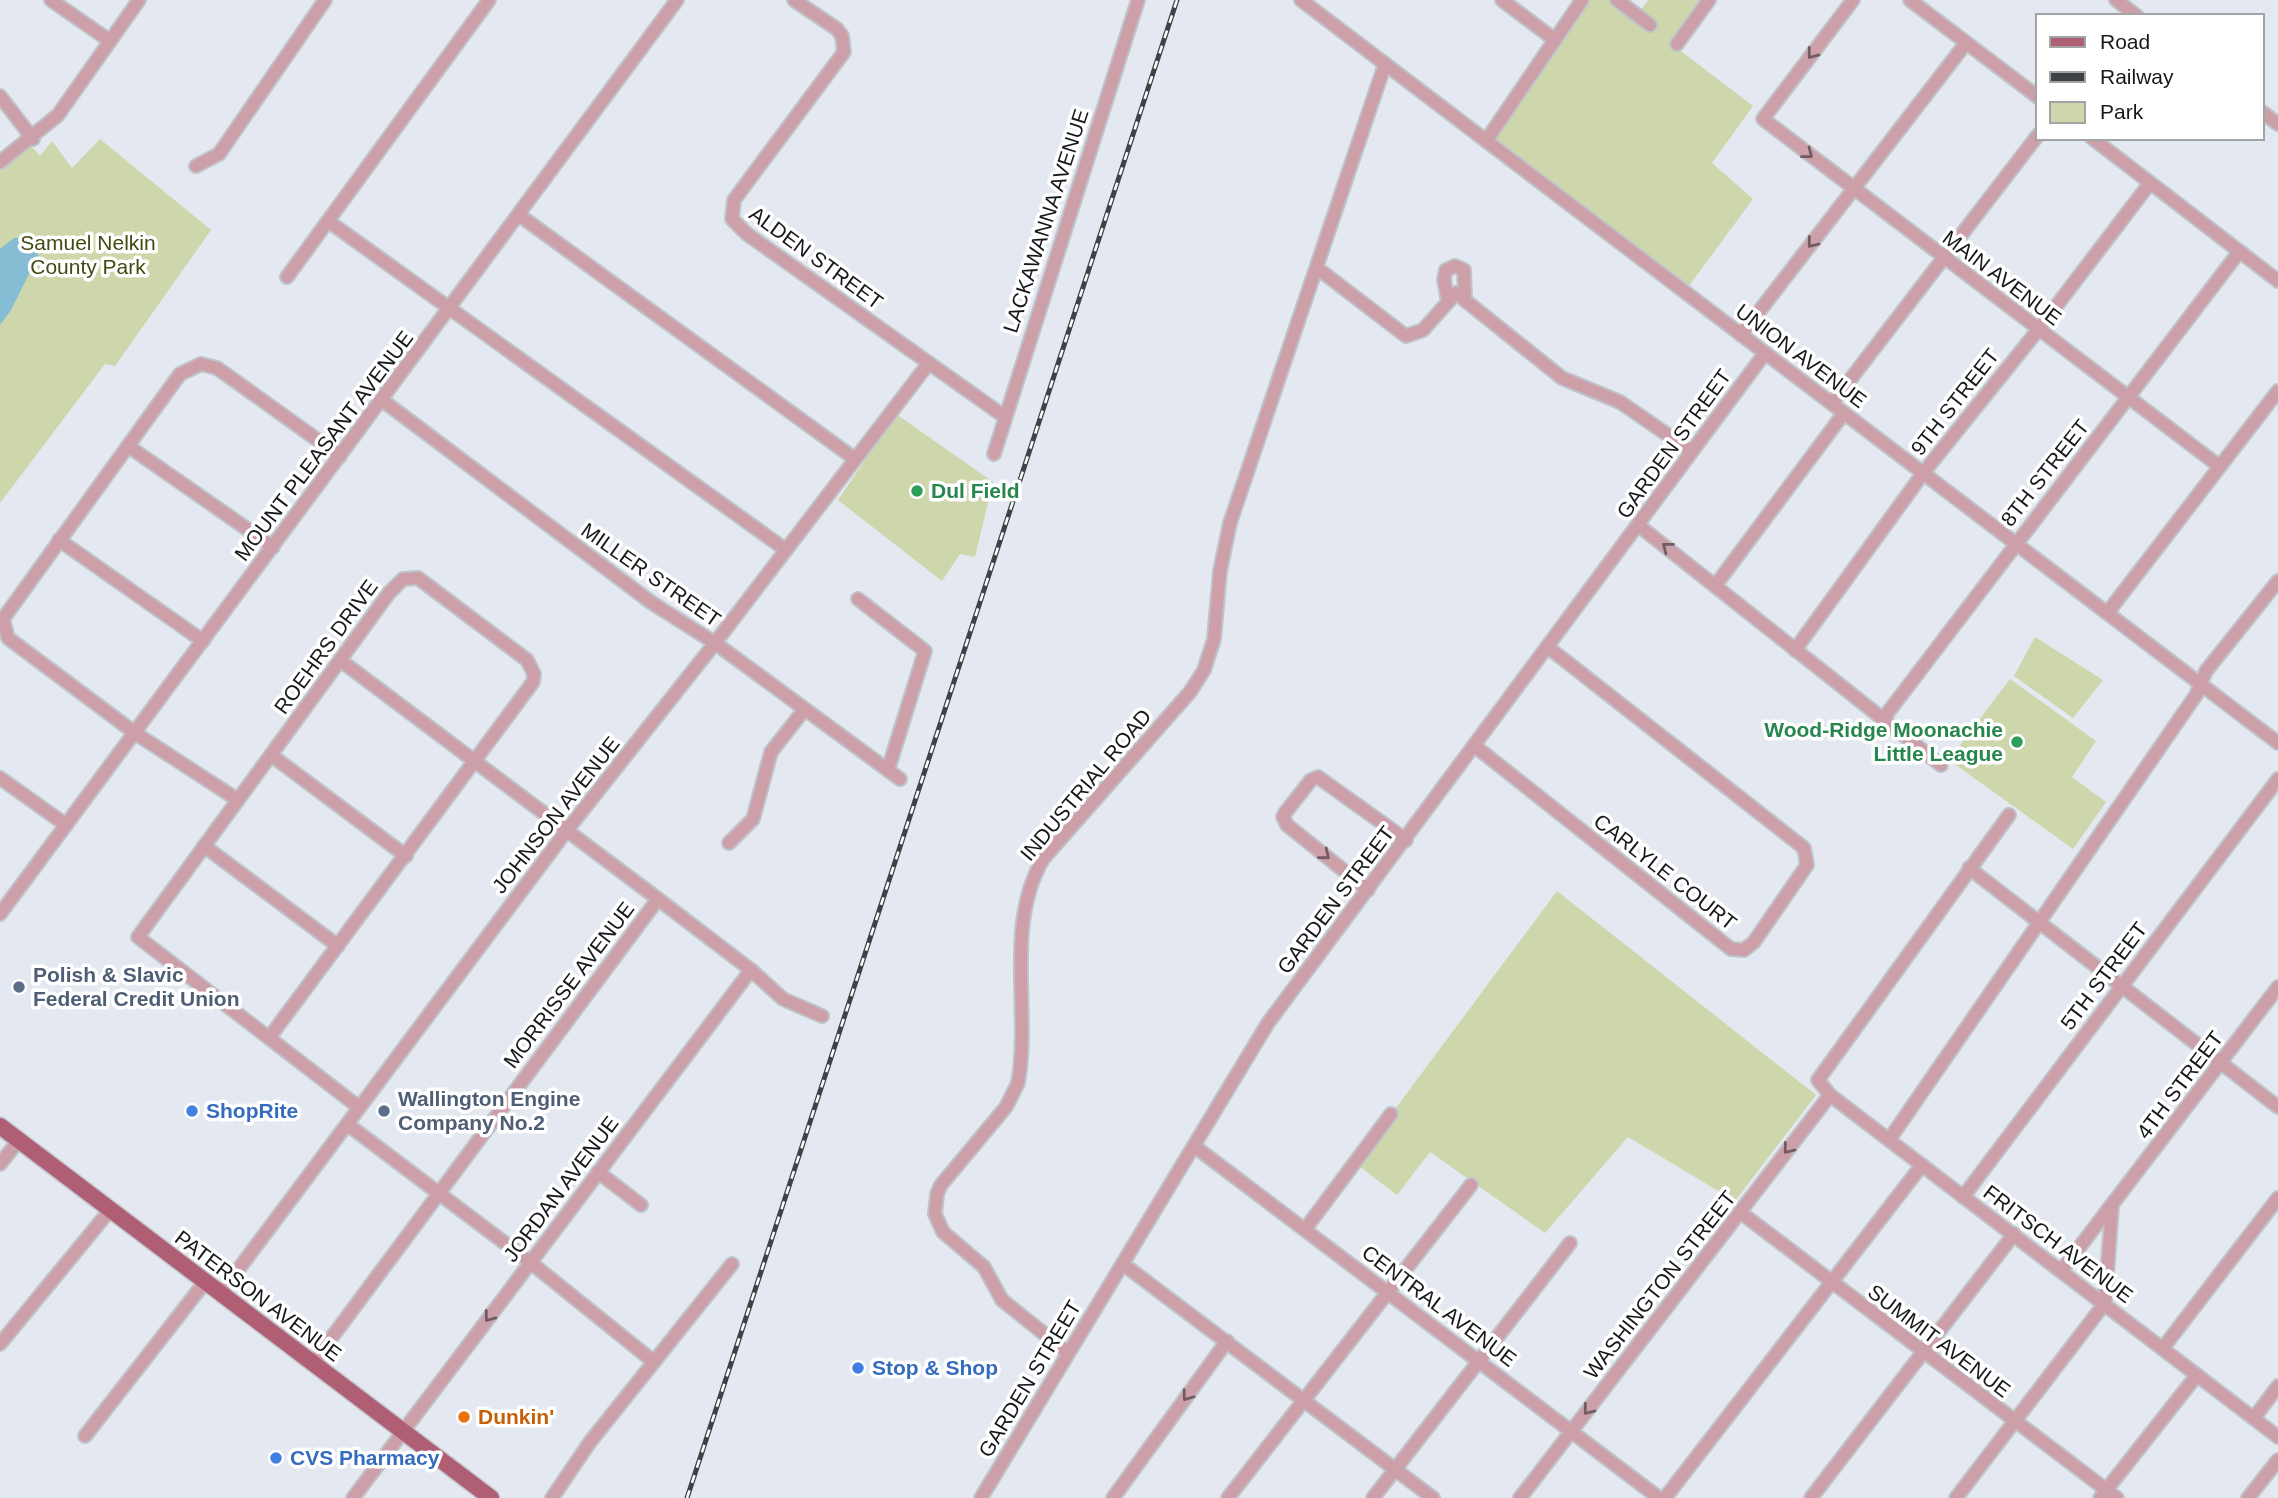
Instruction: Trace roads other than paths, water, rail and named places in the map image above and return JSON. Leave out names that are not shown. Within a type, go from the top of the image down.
[{"type":"main road","name":"PATERSON AVENUE","points":[[0,1126],[491,1498]]},
{"type":"street","points":[[51,0],[110,41]]},
{"type":"street","points":[[0,162],[33,139],[58,115],[139,0]]},
{"type":"street","points":[[196,166],[219,154],[326,0]]},
{"type":"street","points":[[287,277],[489,0]]},
{"type":"street","name":"MOUNT PLEASANT AVENUE","points":[[0,914],[677,0]]},
{"type":"street","name":"ALDEN STREET","points":[[794,0],[837,29],[842,36],[844,52],[734,200],[732,219],[747,234],[1005,417]]},
{"type":"street","name":"LACKAWANNA AVENUE","points":[[994,454],[1138,0]]},
{"type":"street","name":"UNION AVENUE","points":[[1301,0],[2108,611],[2278,743]]},
{"type":"street","points":[[1502,0],[1555,40]]},
{"type":"street","points":[[1486,141],[1583,0]]},
{"type":"street","points":[[1617,0],[1650,25]]},
{"type":"street","points":[[1677,44],[1709,0]]},
{"type":"street","name":"MAIN AVENUE","points":[[1853,0],[1763,119],[2219,467]]},
{"type":"street","points":[[1910,0],[2036,96]]},
{"type":"street","points":[[2116,0],[2132,14]]},
{"type":"street","points":[[1741,335],[1966,43]]},
{"type":"street","name":"INDUSTRIAL ROAD","points":[[1068,1353],[1002,1300],[984,1267],[943,1232],[935,1214],[937,1194],[1006,1107],[1018,1083],[1024,912],[1034,873],[1042,859],[1190,692],[1210,656],[1220,571],[1230,523],[1385,64]]},
{"type":"street","points":[[0,96],[33,139]]},
{"type":"street","points":[[1833,402],[2036,138]]},
{"type":"street","points":[[2095,140],[2278,281]]},
{"type":"street","name":"9TH STREET","points":[[1795,650],[1924,472],[2039,330],[2150,183]]},
{"type":"street","points":[[519,215],[856,459]]},
{"type":"street","points":[[328,220],[786,550]]},
{"type":"street","name":"8TH STREET","points":[[1883,719],[2015,542],[2239,252]]},
{"type":"street","points":[[1448,302],[1444,275],[1446,270],[1455,266],[1464,270],[1466,275],[1465,300]]},
{"type":"street","points":[[1317,268],[1399,334],[1406,336],[1423,330],[1456,293],[1562,378],[1620,402],[1691,451]]},
{"type":"street","name":"GARDEN STREET","points":[[981,1498],[1269,1023],[1476,747],[1765,353]]},
{"type":"street","points":[[238,800],[135,733],[8,638],[2,626],[6,612],[180,374],[201,364],[217,368],[340,456]]},
{"type":"street","name":"JOHNSON AVENUE","points":[[220,1294],[567,831],[715,643],[928,364]]},
{"type":"street","points":[[2108,611],[2278,391]]},
{"type":"street","name":"MILLER STREET","points":[[382,400],[652,603],[715,643],[900,779]]},
{"type":"street","points":[[1715,586],[1844,413]]},
{"type":"street","points":[[128,446],[273,547]]},
{"type":"street","points":[[1638,525],[1941,765]]},
{"type":"street","points":[[59,540],[203,641]]},
{"type":"street","name":"ROEHRS DRIVE","points":[[270,1038],[530,689],[534,674],[527,660],[425,581],[410,578],[397,583],[138,937],[359,1107]]},
{"type":"street","points":[[1889,1140],[2037,922],[2088,855],[2196,695],[2206,671],[2278,581]]},
{"type":"street","points":[[858,599],[925,651],[888,770]]},
{"type":"street","name":"CARLYLE COURT","points":[[1476,747],[1731,949],[1744,950],[1754,942],[1807,865],[1804,848],[1549,648]]},
{"type":"street","points":[[340,660],[751,970],[783,999],[822,1016]]},
{"type":"street","points":[[729,843],[753,819],[771,752],[804,710]]},
{"type":"street","points":[[271,755],[405,856]]},
{"type":"street","points":[[1368,890],[1287,825],[1283,817],[1285,813],[1311,780],[1318,777],[1406,840]]},
{"type":"street","points":[[0,778],[65,825]]},
{"type":"street","name":"5TH STREET","points":[[1963,1197],[2278,779]]},
{"type":"street","points":[[2009,815],[1969,867],[2278,1107]]},
{"type":"street","points":[[204,846],[338,947]]},
{"type":"street","name":"FRITSCH AVENUE","points":[[1969,867],[1818,1080],[1830,1095],[2278,1437]]},
{"type":"street","name":"MORRISSE AVENUE","points":[[312,1364],[658,899]]},
{"type":"street","name":"JORDAN AVENUE","points":[[353,1498],[751,970]]},
{"type":"street","name":"4TH STREET","points":[[2062,1270],[2278,987]]},
{"type":"street","name":"WASHINGTON STREET","points":[[1520,1498],[1830,1095]]},
{"type":"street","points":[[1306,1228],[1391,1115]]},
{"type":"street","points":[[347,1124],[530,1262],[654,1362]]},
{"type":"street","points":[[0,1164],[19,1140]]},
{"type":"street","name":"CENTRAL AVENUE","points":[[1194,1146],[1306,1228],[1659,1498]]},
{"type":"street","points":[[1665,1498],[1922,1166]]},
{"type":"street","points":[[598,1172],[640,1205]]},
{"type":"street","points":[[1228,1498],[1471,1185]]},
{"type":"street","points":[[2163,1348],[2278,1198]]},
{"type":"street","points":[[1956,1498],[2105,1303],[2112,1206]]},
{"type":"street","points":[[0,1344],[110,1210]]},
{"type":"street","name":"SUMMIT AVENUE","points":[[1740,1212],[1924,1351],[2103,1494],[2118,1498]]},
{"type":"street","points":[[1811,1498],[2014,1234]]},
{"type":"street","points":[[1373,1498],[1570,1243]]},
{"type":"street","points":[[552,1498],[590,1442],[732,1264]]},
{"type":"street","points":[[1123,1264],[1305,1398],[1433,1498]]},
{"type":"street","points":[[85,1436],[205,1282]]},
{"type":"street","points":[[1113,1498],[1227,1341]]},
{"type":"street","points":[[2103,1494],[2197,1375]]},
{"type":"street","points":[[2253,1418],[2278,1386]]},
{"type":"street","points":[[2248,1498],[2278,1460]]},
{"type":"water","points":[[14,238],[31,240],[40,252],[11,310],[0,325],[0,249]]},
{"type":"railway","points":[[687,1498],[1177,0]]},
{"type":"place","name":"Dul Field","points":[[917,491]]},
{"type":"place","name":"Wood-Ridge Moonachie Little League","points":[[2017,742]]},
{"type":"place","name":"Polish & Slavic Federal Credit Union","points":[[19,987]]},
{"type":"place","name":"ShopRite","points":[[192,1111]]},
{"type":"place","name":"Wallington Engine Company No.2","points":[[384,1111]]},
{"type":"place","name":"Stop & Shop","points":[[858,1368]]},
{"type":"place","name":"Dunkin'","points":[[464,1417]]},
{"type":"place","name":"CVS Pharmacy","points":[[276,1458]]},
{"type":"park label","name":"Samuel Nelkin County Park","points":[[88,255]]}]
